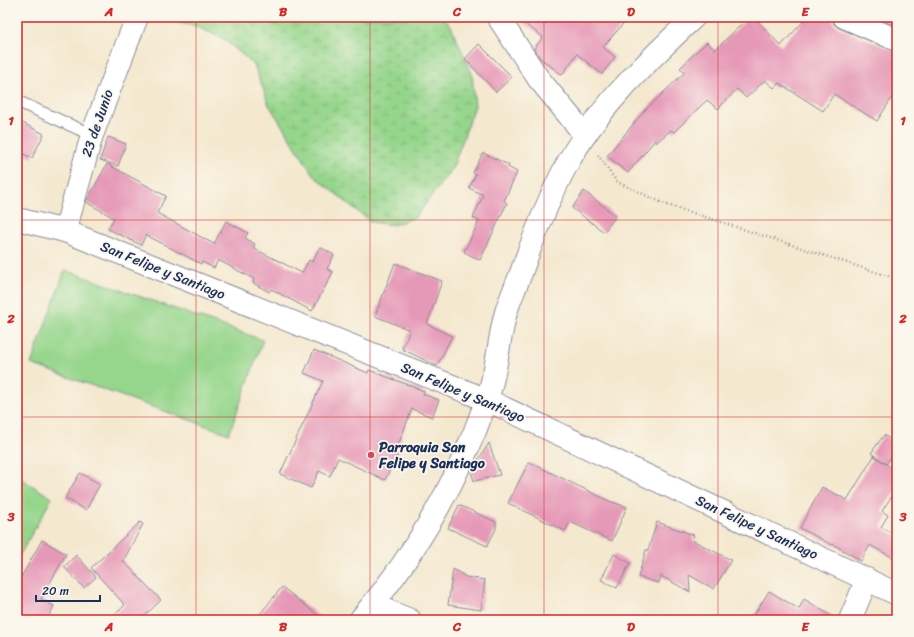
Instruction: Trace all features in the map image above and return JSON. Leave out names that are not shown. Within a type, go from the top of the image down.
[{"type":"street","name":"23 de Junio","points":[[65,231],[92,135],[137,17]]},
{"type":"street","points":[[498,17],[538,78],[584,135]]},
{"type":"street","points":[[410,620],[366,612],[386,588],[430,520],[454,476],[487,400],[506,312],[543,214],[566,166],[584,135],[640,68],[694,17]]},
{"type":"street","points":[[844,17],[897,40]]},
{"type":"street","name":"San Felipe y Santiago","points":[[17,219],[65,231],[487,400],[897,594]]},
{"type":"street","points":[[850,620],[866,579]]},
{"type":"lane","points":[[17,101],[92,135]]},
{"type":"path","points":[[584,135],[617,182],[665,204],[897,279]]},
{"type":"green space","points":[[443,17],[451,26],[472,74],[475,106],[453,167],[416,217],[394,225],[371,222],[314,176],[269,105],[254,65],[224,39],[195,26],[150,18]]},
{"type":"green space","points":[[65,270],[263,340],[229,434],[31,364]]},
{"type":"green space","points":[[17,476],[52,498],[17,560]]},
{"type":"building","points":[[515,17],[629,17],[603,47],[615,57],[602,74],[577,54],[562,75],[540,58],[534,49],[543,37]]},
{"type":"building","points":[[749,17],[754,17],[781,46],[807,17],[832,17],[834,24],[839,28],[897,52],[897,90],[877,121],[834,94],[823,111],[779,83],[774,88],[765,80],[746,98],[737,89],[718,109],[707,100],[674,132],[671,130],[657,142],[655,140],[628,173],[607,156],[644,111],[685,72],[680,68],[696,52],[707,42],[715,50]]},
{"type":"building","points":[[875,17],[897,17],[897,22],[895,26]]},
{"type":"building","points":[[479,44],[512,77],[496,92],[465,59]]},
{"type":"building","points":[[17,120],[44,134],[32,158],[17,151]]},
{"type":"building","points":[[108,137],[126,144],[118,166],[100,160]]},
{"type":"building","points":[[483,153],[509,165],[508,167],[517,172],[504,201],[507,203],[480,260],[464,252],[479,221],[473,218],[483,195],[469,188],[476,174],[473,173]]},
{"type":"building","points":[[107,164],[166,196],[157,213],[214,244],[226,221],[248,233],[245,238],[255,244],[253,248],[302,273],[309,260],[312,262],[320,247],[334,255],[327,269],[333,272],[312,311],[271,289],[269,292],[253,283],[254,279],[218,260],[214,268],[202,262],[201,264],[146,235],[141,245],[108,229],[114,218],[86,202]]},
{"type":"building","points":[[584,191],[616,216],[604,232],[572,208]]},
{"type":"building","points":[[395,263],[442,281],[427,324],[452,336],[437,366],[402,349],[410,330],[375,316]]},
{"type":"building","points":[[314,350],[368,373],[369,370],[424,391],[423,394],[439,400],[432,417],[412,409],[397,448],[400,449],[385,480],[338,458],[330,476],[319,471],[311,488],[280,474],[323,381],[304,373]]},
{"type":"building","points":[[884,435],[897,444],[897,449],[886,464],[871,453]]},
{"type":"building","points":[[489,443],[500,475],[474,481],[471,471]]},
{"type":"building","points":[[874,456],[897,471],[897,488],[882,511],[888,515],[881,527],[897,536],[897,560],[870,545],[861,561],[833,544],[832,545],[800,528],[822,487],[847,500]]},
{"type":"building","points":[[529,462],[609,501],[627,507],[612,541],[570,522],[565,531],[508,503]]},
{"type":"building","points":[[80,473],[100,484],[86,510],[65,498]]},
{"type":"building","points":[[459,505],[496,522],[496,529],[487,546],[448,528]]},
{"type":"building","points":[[140,522],[143,524],[123,561],[161,600],[140,620],[109,620],[125,605],[91,568]]},
{"type":"building","points":[[657,522],[694,535],[692,540],[731,560],[714,589],[689,575],[690,592],[661,576],[659,583],[638,577],[646,550],[648,550]]},
{"type":"building","points":[[42,540],[66,554],[41,599],[54,606],[47,620],[17,620],[17,584]]},
{"type":"building","points":[[614,554],[630,563],[617,588],[601,580]]},
{"type":"building","points":[[76,555],[96,577],[84,588],[64,567]]},
{"type":"building","points":[[453,569],[466,577],[485,580],[481,610],[448,605]]},
{"type":"building","points":[[282,587],[324,620],[255,620]]},
{"type":"building","points":[[769,591],[799,609],[804,599],[838,620],[751,620]]},
{"type":"place","name":"Parroquia San Felipe y Santiago","points":[[371,455]]}]
